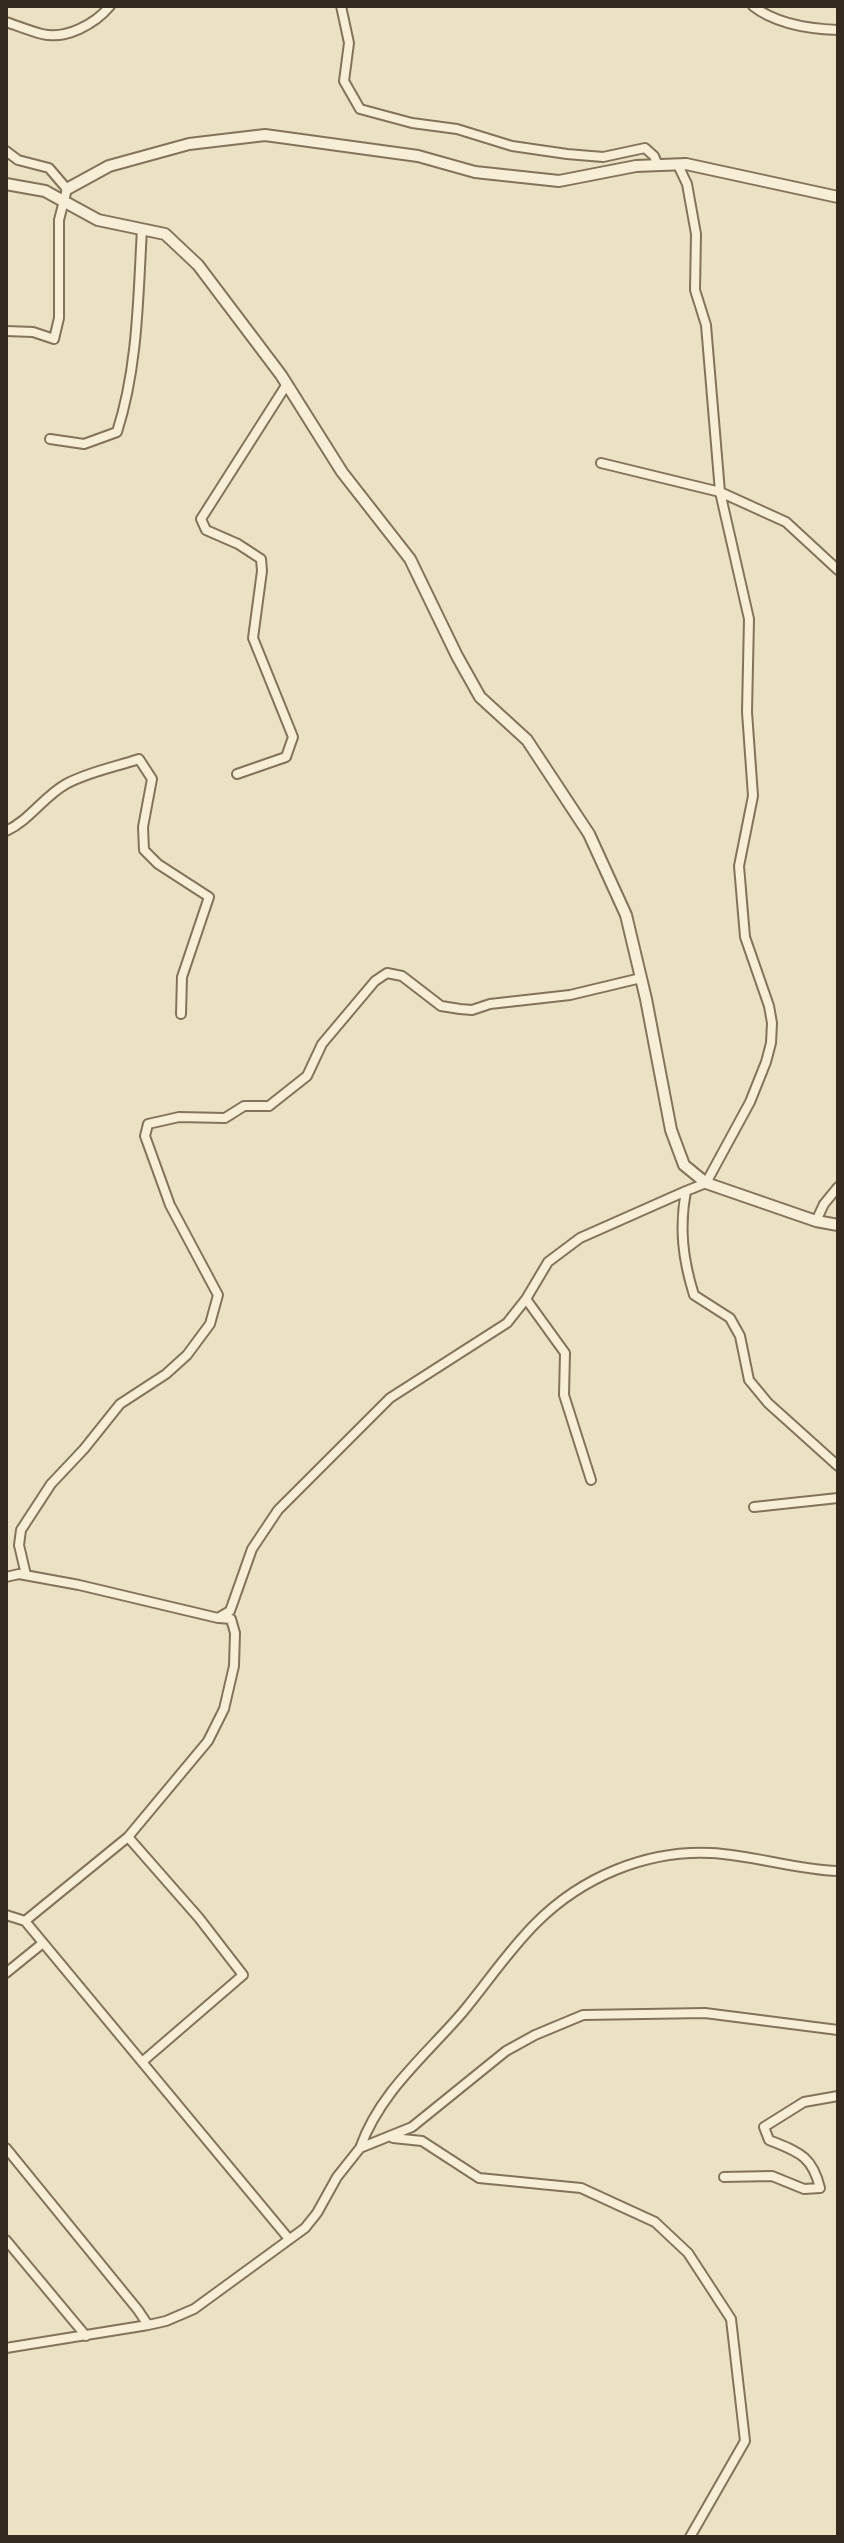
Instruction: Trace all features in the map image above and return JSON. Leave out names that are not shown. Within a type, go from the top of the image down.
[{"type":"street","points":[[6,22],[46,35],[70,33],[101,17],[110,6]]},
{"type":"street","points":[[341,6],[349,43],[344,81],[360,109],[412,123],[457,129],[512,146],[567,154],[603,157],[645,148],[658,165]]},
{"type":"street","points":[[753,6],[767,16],[816,29],[838,30]]},
{"type":"street","points":[[6,331],[33,332],[54,339],[59,318],[57,243],[67,189],[109,166],[189,144],[265,135],[418,156],[475,172],[559,181],[636,166],[678,165],[838,197]]},
{"type":"street","points":[[6,151],[18,160],[49,168],[67,189]]},
{"type":"street","points":[[218,1618],[230,1611],[252,1549],[278,1510],[390,1398],[507,1323],[548,1262],[580,1238],[706,1183],[759,1083],[771,1043],[769,1006],[749,952],[743,924],[739,866],[753,796],[747,712],[749,619],[720,492],[706,325],[695,290],[696,234],[687,184],[678,165]]},
{"type":"street","points":[[6,184],[45,191],[98,220],[165,234],[198,265],[287,384],[342,472],[410,559],[480,697],[527,740],[589,834],[626,915],[671,1130],[684,1165],[706,1183],[816,1221],[838,1225]]},
{"type":"street","points":[[50,439],[84,444],[117,432],[127,399],[135,341],[142,229]]},
{"type":"street","points":[[237,774],[286,757],[293,737],[253,638],[261,559],[238,544],[206,530],[201,519],[287,384]]},
{"type":"street","points":[[601,463],[720,492],[786,522],[838,570]]},
{"type":"street","points":[[6,831],[22,824],[38,806],[66,784],[139,759],[152,779],[143,827],[144,850],[158,864],[209,897],[182,977],[181,1014]]},
{"type":"street","points":[[26,1575],[19,1545],[21,1530],[51,1484],[120,1404],[166,1374],[187,1355],[210,1324],[218,1295],[170,1205],[145,1136],[148,1124],[179,1117],[225,1118],[244,1106],[269,1106],[307,1076],[314,1056],[329,1035],[375,981],[387,973],[402,976],[441,1006],[472,1010],[490,1004],[570,995],[641,978]]},
{"type":"street","points":[[816,1221],[824,1204],[838,1187]]},
{"type":"street","points":[[686,1191],[681,1220],[684,1265],[694,1295],[730,1318],[740,1336],[749,1380],[768,1403],[838,1466]]},
{"type":"street","points":[[526,1299],[565,1353],[564,1395],[591,1480]]},
{"type":"street","points":[[754,1507],[838,1498]]},
{"type":"street","points":[[6,1577],[26,1575],[231,1619],[235,1633],[234,1666],[224,1709],[208,1741],[128,1837],[25,1921]]},
{"type":"street","points":[[128,1837],[199,1918],[243,1975],[142,2062]]},
{"type":"street","points":[[6,2348],[148,2325],[194,2309],[289,2239],[312,2220],[332,2184],[360,2148],[387,2096],[459,2016],[526,1934],[562,1900],[593,1880],[636,1862],[694,1853],[726,1854],[795,1867],[838,1871]]},
{"type":"street","points":[[6,1915],[25,1921],[289,2239]]},
{"type":"street","points":[[6,1973],[43,1943]]},
{"type":"street","points":[[360,2148],[412,2127],[506,2051],[583,2015],[705,2013],[838,2030]]},
{"type":"street","points":[[724,2177],[772,2176],[804,2189],[820,2188],[816,2169],[809,2161],[801,2154],[769,2140],[764,2127],[804,2102],[838,2096]]},
{"type":"street","points":[[389,2138],[422,2141],[479,2178],[581,2188],[655,2222],[688,2253],[731,2319],[745,2441],[690,2537]]},
{"type":"street","points":[[6,2148],[148,2325]]},
{"type":"street","points":[[6,2240],[86,2336]]}]
